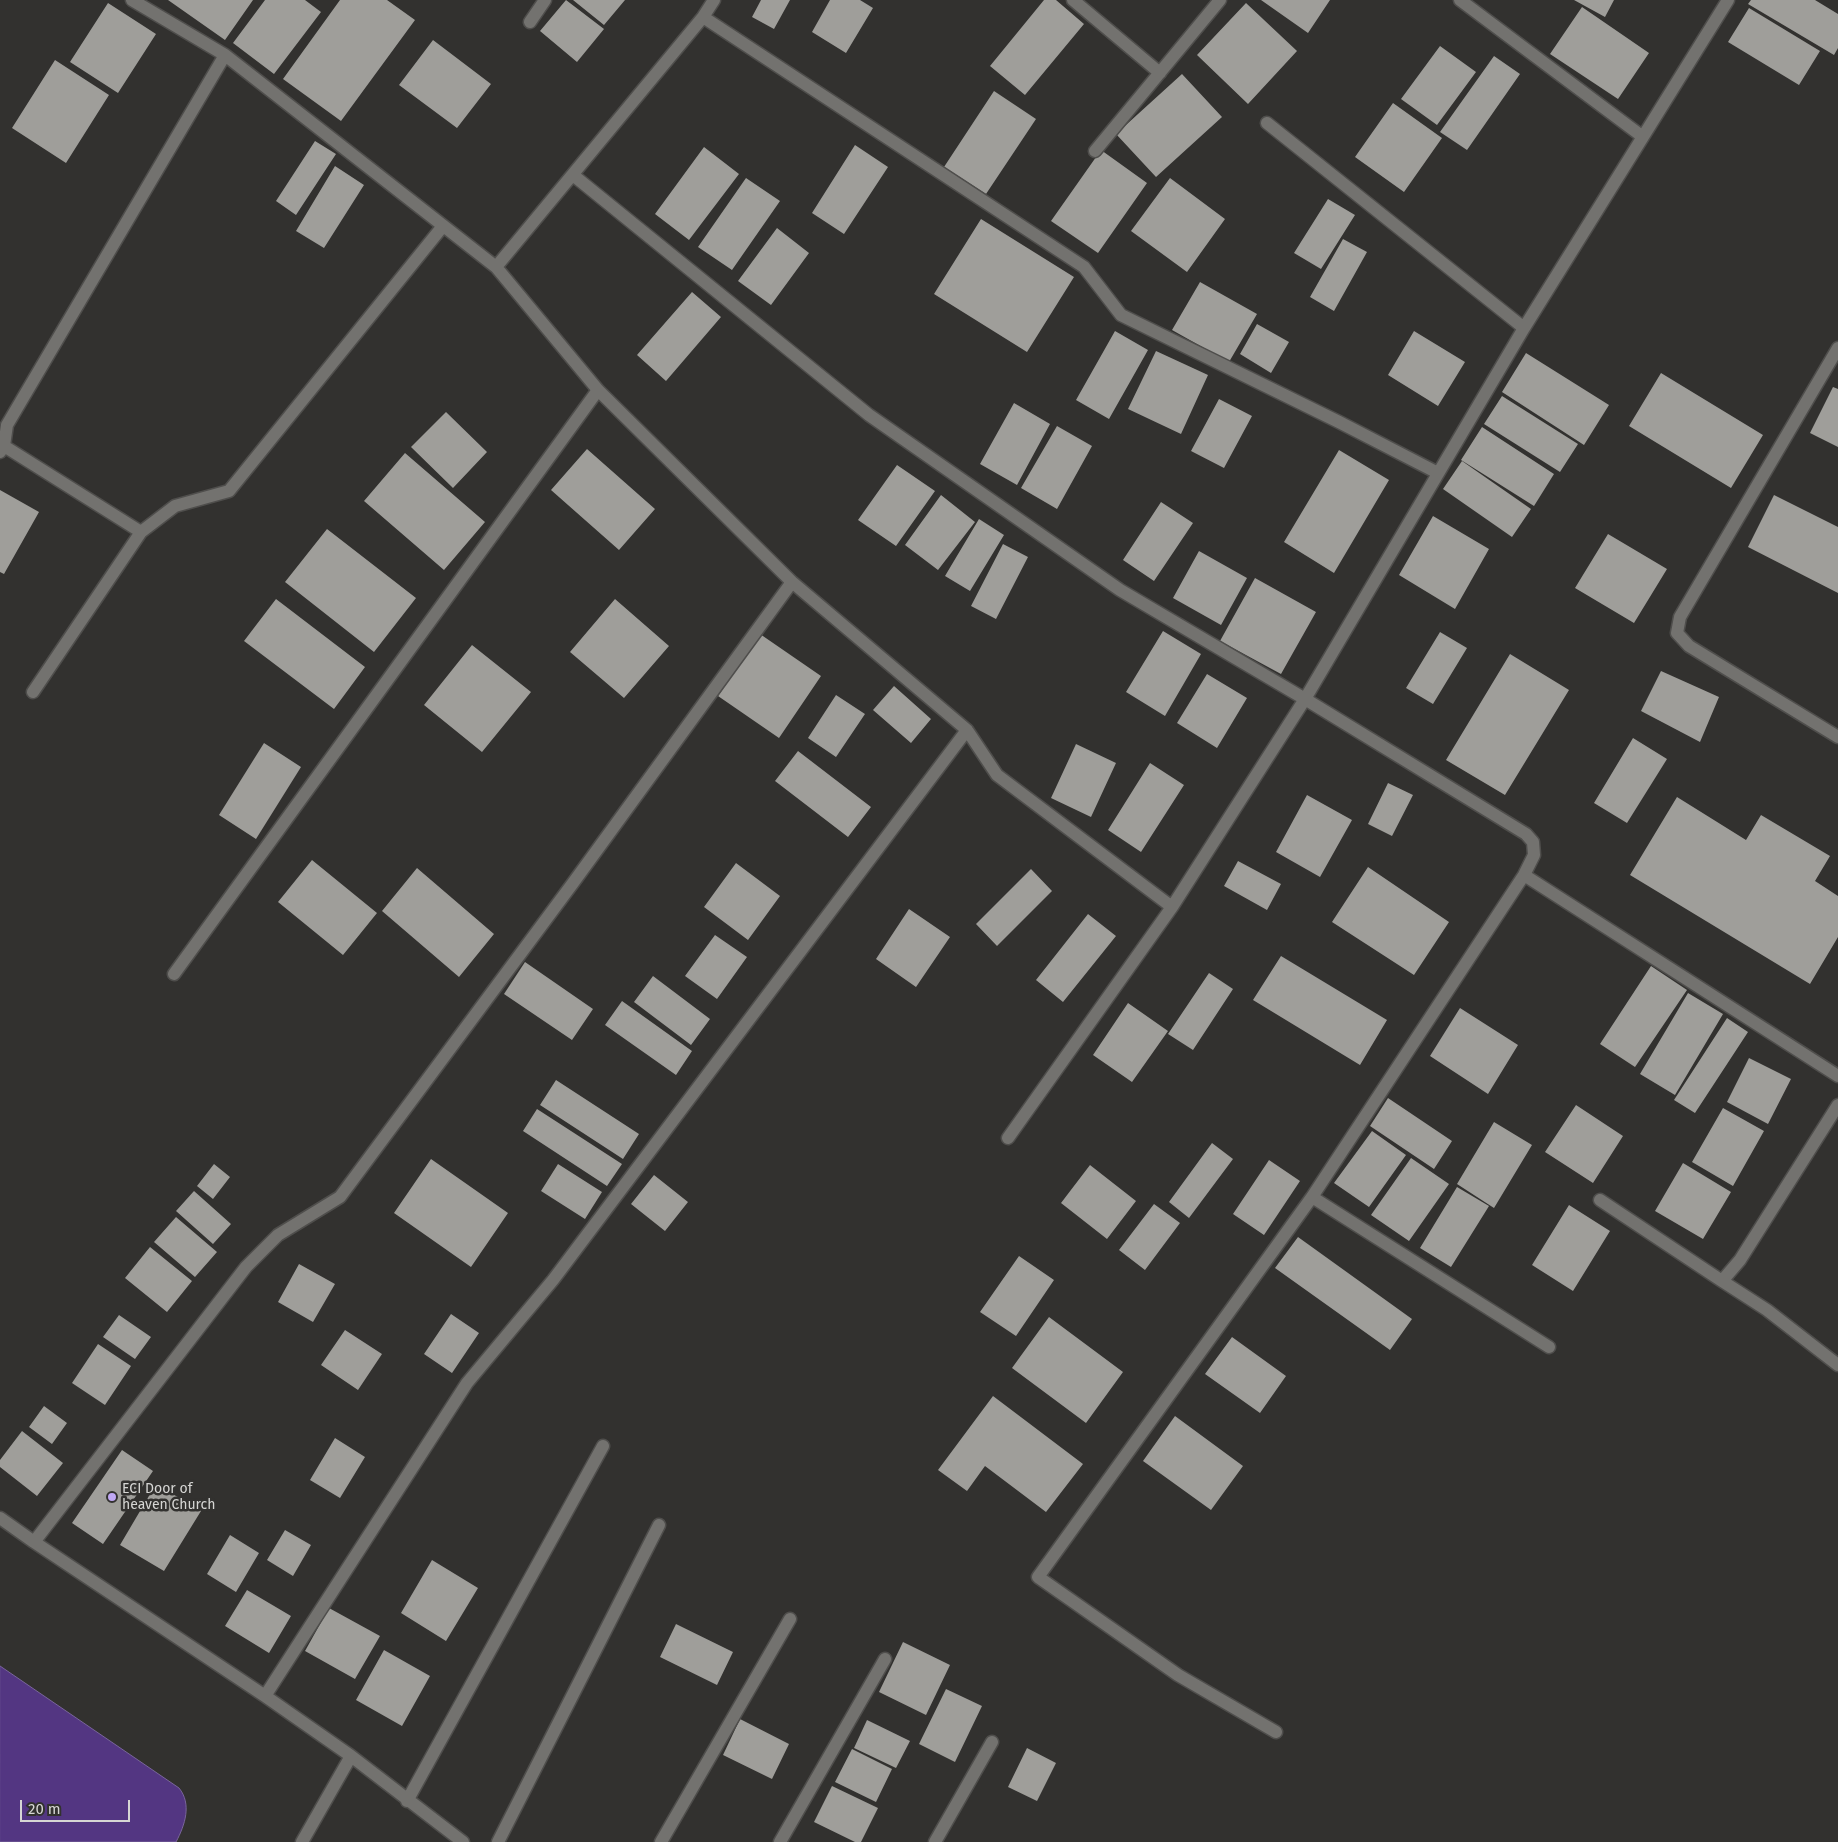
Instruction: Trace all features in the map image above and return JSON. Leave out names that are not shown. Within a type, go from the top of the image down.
[{"type":"street","points":[[132,0],[225,55],[496,267],[598,390],[792,582],[967,730],[997,774],[1172,907]]},
{"type":"street","points":[[530,22],[545,0]]},
{"type":"street","points":[[496,267],[703,17],[714,0]]},
{"type":"street","points":[[1073,0],[1160,73]]},
{"type":"street","points":[[1096,151],[1220,0]]},
{"type":"street","points":[[1460,0],[1643,137]]},
{"type":"street","points":[[1008,1138],[1172,907],[1305,699],[1524,328],[1728,0]]},
{"type":"street","points":[[703,17],[1084,267],[1122,316],[1339,422],[1438,473]]},
{"type":"street","points":[[141,532],[2,449],[4,422],[225,55]]},
{"type":"street","points":[[1267,124],[1524,328]]},
{"type":"street","points":[[573,174],[869,415],[1120,590],[1305,699],[1526,834],[1534,842],[1534,855],[1524,875],[1312,1197],[1038,1577],[1178,1675],[1276,1732]]},
{"type":"street","points":[[33,692],[141,532],[175,506],[229,491],[443,226]]},
{"type":"street","points":[[1838,348],[1680,616],[1677,633],[1689,646],[1838,737]]},
{"type":"street","points":[[174,974],[598,390]]},
{"type":"street","points":[[34,1542],[246,1267],[278,1235],[340,1197],[792,582]]},
{"type":"street","points":[[265,1696],[467,1382],[553,1280],[967,730]]},
{"type":"street","points":[[1524,875],[1838,1076]]},
{"type":"street","points":[[1722,1281],[1740,1260],[1838,1105]]},
{"type":"street","points":[[1312,1197],[1549,1347]]},
{"type":"street","points":[[1600,1200],[1767,1310],[1838,1365]]},
{"type":"street","points":[[407,1801],[602,1446]]},
{"type":"street","points":[[0,1518],[351,1756],[407,1801],[463,1842]]},
{"type":"street","points":[[498,1842],[659,1525]]},
{"type":"street","points":[[661,1842],[790,1619]]},
{"type":"street","points":[[780,1842],[885,1659]]},
{"type":"street","points":[[935,1842],[992,1742]]},
{"type":"street","points":[[302,1842],[351,1756]]},
{"type":"shaded area","points":[[0,1666],[179,1788],[185,1801],[186,1815],[176,1842],[0,1842]]},
{"type":"building","points":[[168,0],[253,0],[225,40]]},
{"type":"building","points":[[265,0],[305,0],[321,12],[274,74],[233,43]]},
{"type":"building","points":[[340,0],[387,0],[415,20],[341,121],[283,79]]},
{"type":"building","points":[[566,0],[604,29],[577,62],[540,31]]},
{"type":"building","points":[[573,0],[625,0],[604,25]]},
{"type":"building","points":[[761,0],[790,0],[774,29],[752,17]]},
{"type":"building","points":[[830,0],[860,0],[873,8],[846,53],[812,32]]},
{"type":"building","points":[[1044,0],[1056,0],[1084,24],[1025,95],[990,66]]},
{"type":"building","points":[[1261,0],[1330,0],[1308,33]]},
{"type":"building","points":[[1574,0],[1614,0],[1605,17]]},
{"type":"building","points":[[1751,0],[1815,0],[1838,14],[1838,48],[1834,55],[1748,4]]},
{"type":"building","points":[[108,3],[156,34],[118,93],[70,62]]},
{"type":"building","points":[[1246,3],[1297,51],[1248,104],[1197,55]]},
{"type":"building","points":[[1582,7],[1649,53],[1618,99],[1550,54]]},
{"type":"building","points":[[1749,8],[1820,51],[1799,85],[1728,42]]},
{"type":"building","points":[[433,40],[491,84],[457,128],[399,85]]},
{"type":"building","points":[[1440,46],[1476,72],[1437,125],[1401,99]]},
{"type":"building","points":[[1494,56],[1520,74],[1467,150],[1440,132]]},
{"type":"building","points":[[55,60],[109,95],[66,163],[12,128]]},
{"type":"building","points":[[1182,74],[1222,117],[1156,177],[1116,134]]},
{"type":"building","points":[[994,91],[1036,119],[986,194],[944,167]]},
{"type":"building","points":[[1393,103],[1442,138],[1404,192],[1355,157]]},
{"type":"building","points":[[315,141],[336,154],[296,215],[276,201]]},
{"type":"building","points":[[855,145],[888,167],[844,234],[812,213]]},
{"type":"building","points":[[704,147],[739,174],[689,240],[655,214]]},
{"type":"building","points":[[1101,150],[1147,183],[1098,253],[1051,221]]},
{"type":"building","points":[[335,166],[364,185],[324,248],[296,231]]},
{"type":"building","points":[[746,178],[780,201],[732,270],[698,247]]},
{"type":"building","points":[[1170,178],[1225,219],[1187,272],[1131,231]]},
{"type":"building","points":[[1328,199],[1355,215],[1321,269],[1294,253]]},
{"type":"building","points":[[981,219],[1074,277],[1027,352],[934,294]]},
{"type":"building","points":[[777,228],[809,253],[771,305],[738,281]]},
{"type":"building","points":[[1343,239],[1367,252],[1334,311],[1310,297]]},
{"type":"building","points":[[1200,282],[1257,314],[1229,362],[1172,330]]},
{"type":"building","points":[[692,292],[721,317],[666,381],[637,355]]},
{"type":"building","points":[[1257,324],[1289,342],[1271,373],[1240,354]]},
{"type":"building","points":[[1115,331],[1148,350],[1109,419],[1076,400]]},
{"type":"building","points":[[1414,331],[1465,362],[1438,406],[1388,375]]},
{"type":"building","points":[[1156,351],[1208,375],[1181,434],[1128,409]]},
{"type":"building","points":[[1526,353],[1609,405],[1584,445],[1502,392]]},
{"type":"building","points":[[1661,373],[1763,435],[1731,488],[1629,426]]},
{"type":"building","points":[[1833,387],[1838,389],[1838,447],[1810,433]]},
{"type":"building","points":[[1502,396],[1578,444],[1560,472],[1484,424]]},
{"type":"building","points":[[1219,399],[1252,416],[1224,468],[1191,451]]},
{"type":"building","points":[[1014,403],[1050,424],[1017,485],[980,464]]},
{"type":"building","points":[[446,412],[487,452],[453,488],[411,447]]},
{"type":"building","points":[[1057,426],[1092,446],[1057,509],[1021,488]]},
{"type":"building","points":[[1482,427],[1554,474],[1534,506],[1461,460]]},
{"type":"building","points":[[587,449],[655,509],[619,550],[551,490]]},
{"type":"building","points":[[1339,450],[1389,480],[1334,573],[1284,542]]},
{"type":"building","points":[[405,453],[485,522],[444,570],[364,501]]},
{"type":"building","points":[[1462,461],[1531,509],[1512,537],[1443,489]]},
{"type":"building","points":[[897,465],[935,491],[896,546],[858,520]]},
{"type":"building","points":[[0,490],[39,512],[4,574],[0,572]]},
{"type":"building","points":[[941,495],[975,522],[938,570],[905,545]]},
{"type":"building","points":[[1774,495],[1838,527],[1838,593],[1748,547]]},
{"type":"building","points":[[1161,502],[1193,523],[1154,581],[1123,560]]},
{"type":"building","points":[[1433,516],[1489,549],[1455,609],[1399,575]]},
{"type":"building","points":[[979,519],[1004,535],[970,591],[945,576]]},
{"type":"building","points":[[327,529],[416,598],[374,652],[285,582]]},
{"type":"building","points":[[1608,534],[1667,569],[1634,623],[1575,588]]},
{"type":"building","points":[[1003,544],[1028,557],[996,619],[971,606]]},
{"type":"building","points":[[1199,551],[1247,578],[1221,625],[1173,598]]},
{"type":"building","points":[[1255,578],[1316,612],[1281,674],[1220,641]]},
{"type":"building","points":[[276,599],[365,667],[334,709],[244,641]]},
{"type":"building","points":[[615,599],[669,646],[624,698],[570,652]]},
{"type":"building","points":[[1163,631],[1201,654],[1165,716],[1126,692]]},
{"type":"building","points":[[1440,632],[1467,648],[1433,704],[1406,688]]},
{"type":"building","points":[[760,634],[821,676],[779,738],[718,696]]},
{"type":"building","points":[[472,645],[531,692],[482,752],[424,705]]},
{"type":"building","points":[[1510,654],[1569,690],[1505,795],[1446,760]]},
{"type":"building","points":[[1661,671],[1719,697],[1700,742],[1641,711]]},
{"type":"building","points":[[1207,674],[1247,698],[1217,748],[1177,723]]},
{"type":"building","points":[[894,686],[931,719],[911,743],[873,710]]},
{"type":"building","points":[[836,695],[865,714],[836,757],[808,738]]},
{"type":"building","points":[[1633,738],[1667,759],[1627,823],[1594,803]]},
{"type":"building","points":[[264,743],[301,767],[256,839],[219,815]]},
{"type":"building","points":[[1076,744],[1116,763],[1091,817],[1051,798]]},
{"type":"building","points":[[798,751],[871,807],[848,837],[775,781]]},
{"type":"building","points":[[1150,763],[1184,785],[1141,852],[1108,830]]},
{"type":"building","points":[[1388,783],[1413,795],[1392,836],[1368,824]]},
{"type":"building","points":[[1307,795],[1352,820],[1320,877],[1276,852]]},
{"type":"building","points":[[1677,797],[1746,840],[1761,815],[1830,856],[1815,881],[1838,896],[1838,937],[1810,984],[1630,875]]},
{"type":"building","points":[[312,860],[377,913],[343,955],[278,902]]},
{"type":"building","points":[[1238,861],[1281,884],[1267,910],[1224,886]]},
{"type":"building","points":[[736,863],[780,896],[748,940],[704,907]]},
{"type":"building","points":[[1368,867],[1449,922],[1414,975],[1332,922]]},
{"type":"building","points":[[417,868],[494,934],[459,977],[382,911]]},
{"type":"building","points":[[1031,869],[1052,891],[997,946],[976,924]]},
{"type":"building","points":[[909,909],[950,937],[916,987],[876,959]]},
{"type":"building","points":[[1088,914],[1116,936],[1063,1002],[1036,980]]},
{"type":"building","points":[[715,935],[747,957],[717,999],[685,976]]},
{"type":"building","points":[[1281,956],[1387,1020],[1360,1065],[1253,1000]]},
{"type":"building","points":[[525,962],[593,1009],[572,1040],[504,994]]},
{"type":"building","points":[[1651,966],[1687,990],[1635,1067],[1600,1044]]},
{"type":"building","points":[[1209,973],[1233,989],[1193,1050],[1168,1034]]},
{"type":"building","points":[[653,976],[710,1019],[691,1045],[634,1002]]},
{"type":"building","points":[[1688,993],[1723,1014],[1675,1095],[1640,1074]]},
{"type":"building","points":[[622,1001],[692,1051],[676,1075],[605,1025]]},
{"type":"building","points":[[1128,1003],[1168,1031],[1132,1082],[1093,1055]]},
{"type":"building","points":[[1460,1008],[1518,1045],[1488,1094],[1430,1056]]},
{"type":"building","points":[[1727,1018],[1748,1032],[1695,1113],[1674,1100]]},
{"type":"building","points":[[1749,1058],[1791,1079],[1768,1124],[1727,1102]]},
{"type":"building","points":[[556,1080],[639,1134],[623,1159],[540,1105]]},
{"type":"building","points":[[1388,1098],[1452,1141],[1434,1169],[1370,1126]]},
{"type":"building","points":[[1576,1105],[1623,1136],[1593,1183],[1545,1152]]},
{"type":"building","points":[[1723,1108],[1764,1131],[1733,1186],[1692,1162]]},
{"type":"building","points":[[537,1109],[622,1164],[607,1186],[523,1131]]},
{"type":"building","points":[[1494,1122],[1532,1145],[1494,1208],[1457,1184]]},
{"type":"building","points":[[1372,1131],[1406,1155],[1369,1207],[1334,1183]]},
{"type":"building","points":[[1212,1143],[1233,1159],[1189,1218],[1169,1202]]},
{"type":"building","points":[[1411,1158],[1449,1184],[1409,1241],[1371,1215]]},
{"type":"building","points":[[431,1159],[508,1213],[471,1267],[394,1213]]},
{"type":"building","points":[[1269,1160],[1300,1181],[1264,1235],[1233,1214]]},
{"type":"building","points":[[1683,1163],[1731,1192],[1703,1239],[1655,1211]]},
{"type":"building","points":[[214,1164],[230,1177],[213,1199],[197,1186]]},
{"type":"building","points":[[558,1164],[602,1192],[585,1219],[541,1191]]},
{"type":"building","points":[[1090,1165],[1136,1201],[1107,1239],[1061,1203]]},
{"type":"building","points":[[654,1175],[688,1202],[665,1231],[631,1204]]},
{"type":"building","points":[[1457,1187],[1489,1206],[1451,1267],[1420,1248]]},
{"type":"building","points":[[194,1191],[231,1224],[213,1244],[176,1211]]},
{"type":"building","points":[[1154,1204],[1180,1223],[1145,1270],[1119,1250]]},
{"type":"building","points":[[1569,1205],[1610,1231],[1573,1291],[1532,1265]]},
{"type":"building","points":[[176,1217],[217,1252],[195,1277],[154,1242]]},
{"type":"building","points":[[1298,1237],[1412,1319],[1390,1350],[1275,1268]]},
{"type":"building","points":[[150,1247],[192,1281],[167,1312],[125,1278]]},
{"type":"building","points":[[1019,1256],[1054,1280],[1016,1336],[980,1312]]},
{"type":"building","points":[[299,1264],[335,1284],[313,1322],[278,1302]]},
{"type":"building","points":[[451,1314],[479,1333],[452,1373],[424,1354]]},
{"type":"building","points":[[119,1315],[151,1337],[135,1359],[103,1337]]},
{"type":"building","points":[[1049,1317],[1123,1372],[1086,1423],[1012,1368]]},
{"type":"building","points":[[345,1330],[382,1354],[358,1390],[321,1365]]},
{"type":"building","points":[[1232,1337],[1286,1376],[1260,1413],[1205,1374]]},
{"type":"building","points":[[98,1344],[131,1366],[105,1405],[72,1383]]},
{"type":"building","points":[[993,1396],[1083,1464],[1046,1512],[985,1466],[967,1491],[938,1470]]},
{"type":"building","points":[[44,1406],[67,1423],[52,1444],[29,1427]]},
{"type":"building","points":[[1175,1416],[1243,1466],[1211,1510],[1143,1461]]},
{"type":"building","points":[[22,1431],[63,1463],[37,1496],[0,1467],[0,1460]]},
{"type":"building","points":[[335,1438],[365,1457],[340,1498],[310,1480]]},
{"type":"building","name":"ECI Door of heaven Church","points":[[122,1450],[153,1471],[103,1544],[72,1523]]},
{"type":"building","points":[[156,1484],[201,1511],[164,1571],[120,1545]]},
{"type":"building","points":[[285,1530],[311,1545],[293,1576],[267,1560]]},
{"type":"building","points":[[230,1535],[259,1553],[236,1592],[207,1574]]},
{"type":"building","points":[[432,1560],[478,1588],[446,1641],[401,1613]]},
{"type":"building","points":[[247,1590],[291,1616],[269,1653],[225,1626]]},
{"type":"building","points":[[329,1608],[380,1636],[355,1679],[305,1651]]},
{"type":"building","points":[[676,1624],[733,1652],[717,1685],[660,1657]]},
{"type":"building","points":[[903,1642],[950,1665],[926,1715],[879,1692]]},
{"type":"building","points":[[384,1650],[430,1676],[402,1726],[356,1700]]},
{"type":"building","points":[[946,1689],[982,1706],[955,1762],[919,1744]]},
{"type":"building","points":[[740,1719],[789,1744],[772,1779],[723,1755]]},
{"type":"building","points":[[867,1720],[910,1741],[896,1768],[854,1748]]},
{"type":"building","points":[[1027,1748],[1056,1763],[1037,1801],[1008,1787]]},
{"type":"building","points":[[852,1749],[892,1769],[876,1802],[835,1782]]},
{"type":"building","points":[[832,1786],[878,1808],[861,1842],[855,1842],[814,1822]]},
{"type":"place","name":"ECI Door of heaven Church","points":[[112,1497]]}]
